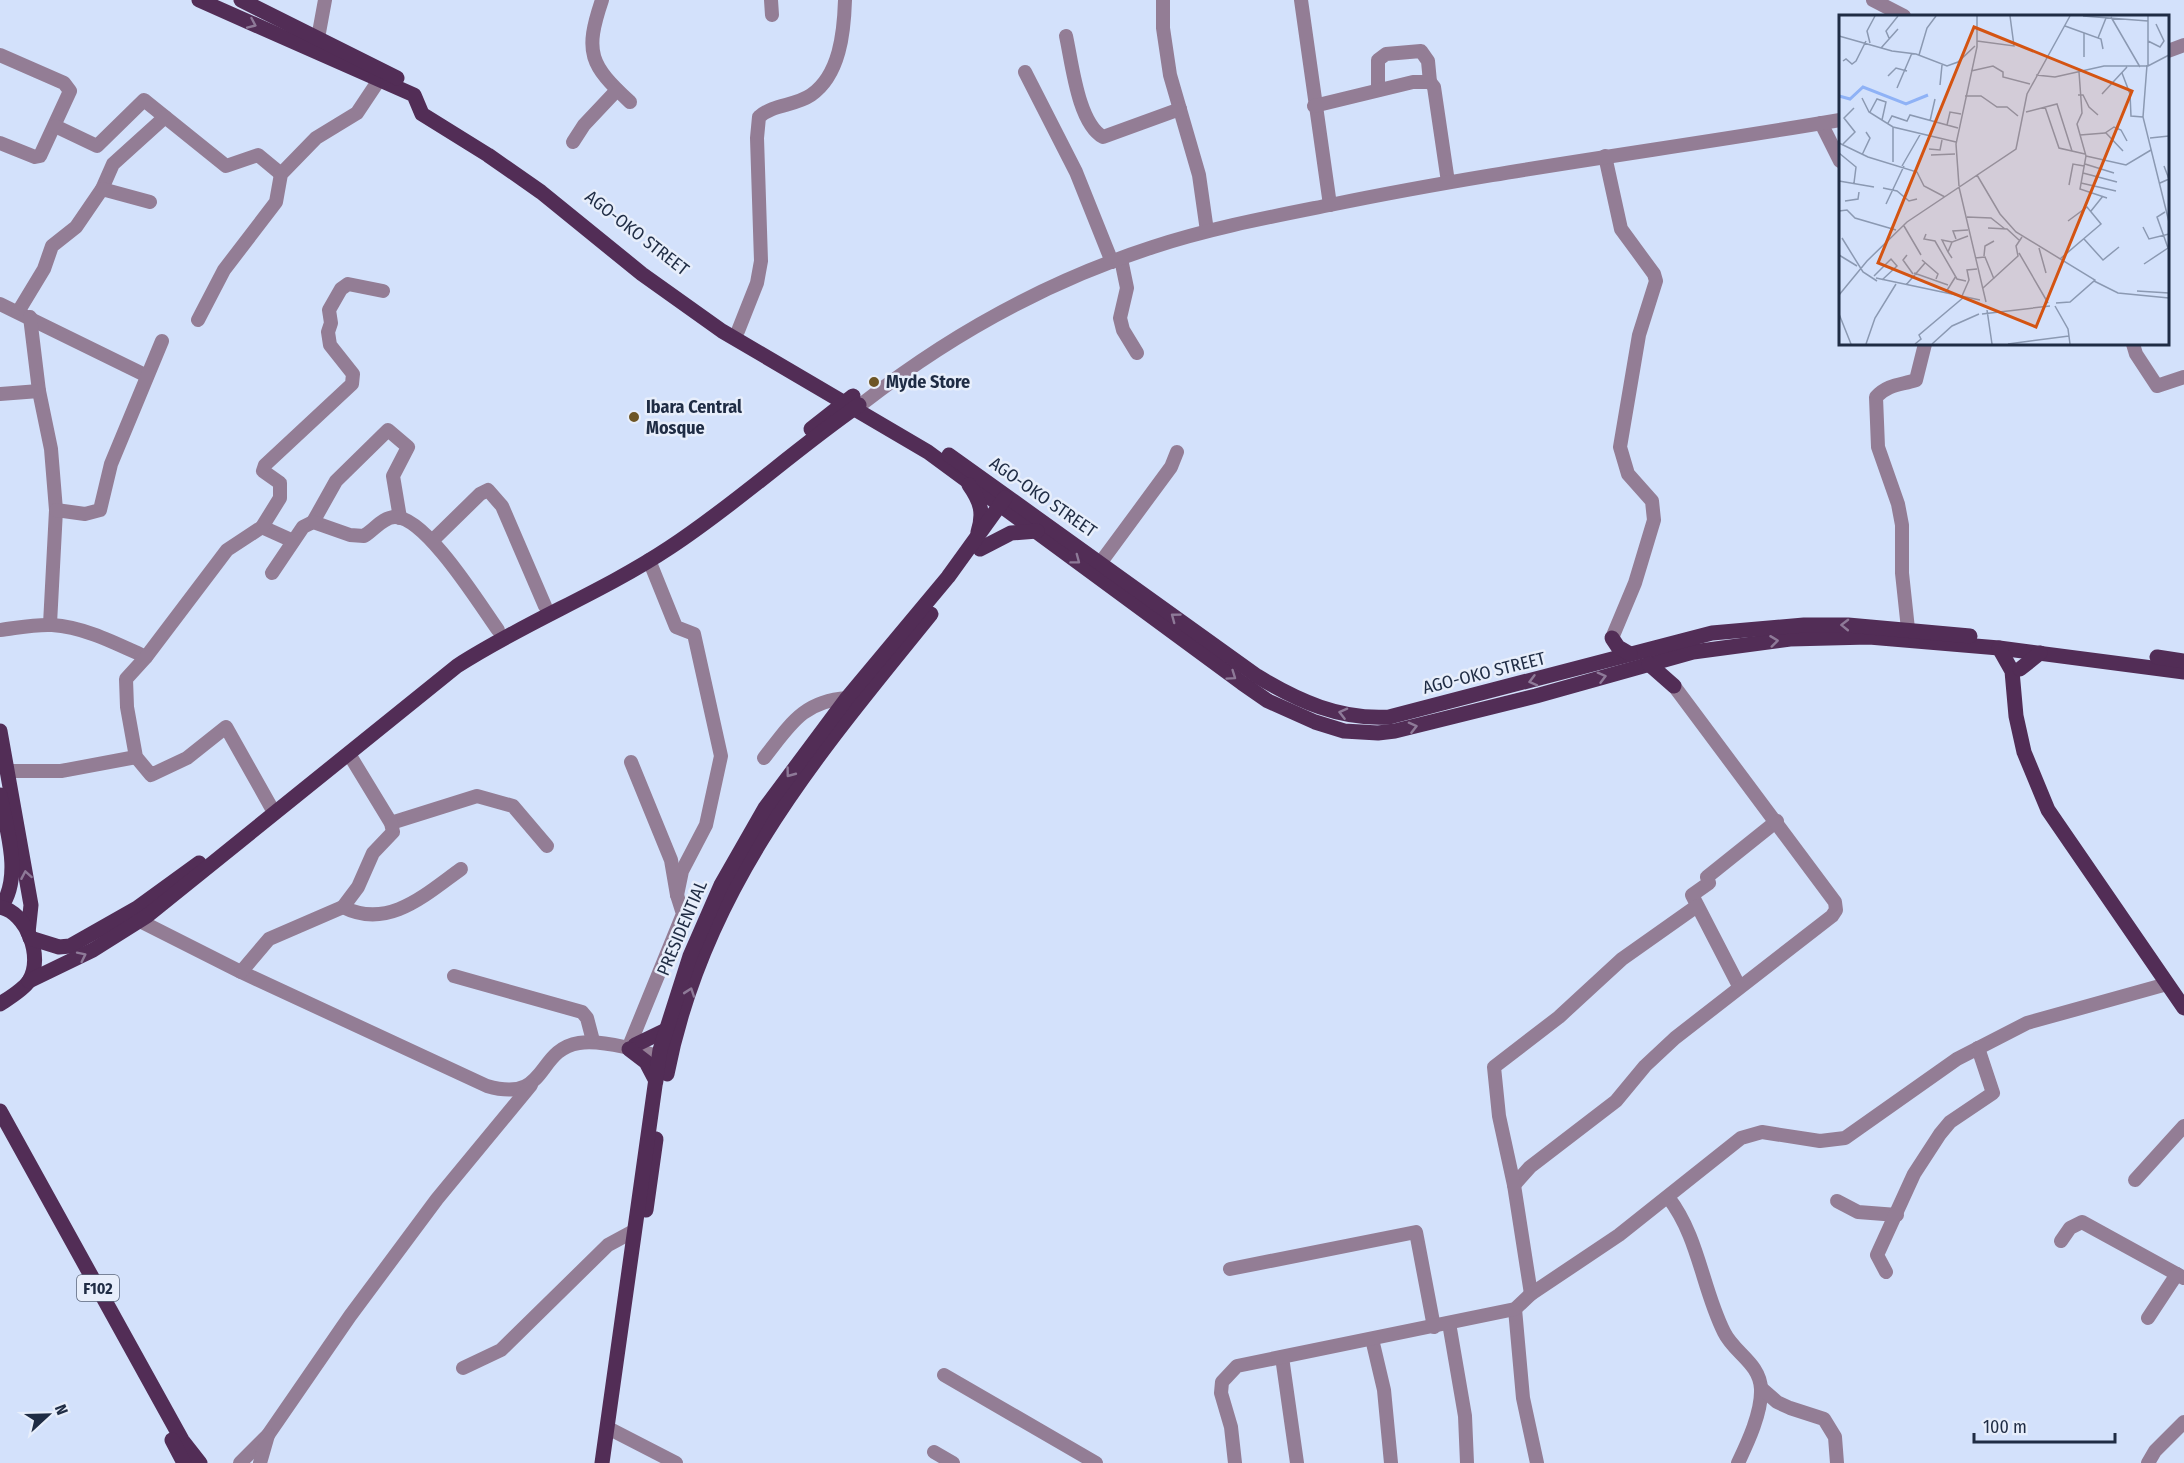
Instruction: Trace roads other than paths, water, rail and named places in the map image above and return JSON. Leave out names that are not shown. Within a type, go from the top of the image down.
[{"type":"main road","points":[[199,0],[379,80],[415,91]]},
{"type":"main road","points":[[241,0],[318,38],[415,91],[424,110],[541,192],[691,310],[853,403],[961,476],[1008,503],[1037,531],[1268,701],[1344,731],[1395,731],[1649,664],[1714,640],[1804,625],[1908,629],[2116,657]]},
{"type":"main road","name":"AGO-OKO STREET","points":[[424,110],[534,178],[631,256],[738,331],[853,403],[932,443],[1008,503],[1101,562],[1228,656],[1302,702],[1358,717],[1389,717],[1630,654],[1688,649]]},
{"type":"main road","points":[[0,1004],[29,981],[93,950],[349,754],[457,666],[479,651],[649,561],[687,536],[853,403]]},
{"type":"main road","points":[[0,795],[11,873],[8,898],[1,907],[13,912],[29,936],[59,947],[70,946],[138,915],[453,660],[498,630],[615,571],[663,542],[853,403]]},
{"type":"main road","points":[[612,1463],[613,1430],[638,1263],[665,1055],[704,955],[755,848],[833,734],[977,546],[982,518],[981,507],[977,496],[961,476]]},
{"type":"main road","name":"PRESIDENTIAL","points":[[602,1463],[613,1430],[633,1232],[656,1081],[665,1055],[666,1030],[690,956],[721,885],[765,808],[847,698],[977,546],[1008,503]]},
{"type":"main road","points":[[977,546],[1011,533],[1037,531]]},
{"type":"main road","points":[[1714,640],[1869,637],[2040,653],[2184,661]]},
{"type":"main road","points":[[1612,638],[1616,645],[1630,654]]},
{"type":"main road","points":[[1605,661],[1612,638]]},
{"type":"main road","points":[[1999,648],[2012,671],[2016,716],[2024,752],[2042,798],[2057,825],[2184,1008]]},
{"type":"main road","points":[[1674,686],[1672,672],[1688,649]]},
{"type":"main road","points":[[2016,650],[2027,730],[2032,753],[2045,786],[2100,876],[2184,996]]},
{"type":"main road","points":[[2020,669],[2040,653]]},
{"type":"main road","points":[[2139,659],[2184,672]]},
{"type":"main road","points":[[1649,664],[1674,686]]},
{"type":"main road","points":[[0,731],[31,905],[29,936],[34,960],[29,981]]},
{"type":"main road","points":[[656,1081],[646,1062],[631,1046],[666,1030]]},
{"type":"main road","name":"F102","points":[[0,1111],[183,1440],[200,1463]]},
{"type":"main road","name":"F102","points":[[0,1131],[184,1463]]},
{"type":"street","points":[[318,38],[325,0]]},
{"type":"street","points":[[602,0],[592,50],[596,66],[630,102]]},
{"type":"street","points":[[771,0],[772,15]]},
{"type":"street","points":[[738,331],[757,283],[761,261],[757,138],[759,117],[766,111],[811,95],[825,79],[839,54],[845,0]]},
{"type":"street","points":[[1163,0],[1165,49],[1199,175],[1207,231]]},
{"type":"street","points":[[1301,0],[1314,106],[1330,205]]},
{"type":"street","points":[[1873,0],[1902,15]]},
{"type":"street","points":[[1066,36],[1086,116],[1095,133],[1103,137],[1180,109]]},
{"type":"street","points":[[2169,51],[2184,45]]},
{"type":"street","points":[[1378,90],[1378,60],[1386,54],[1421,51],[1428,61],[1430,82],[1434,87],[1448,182]]},
{"type":"street","points":[[0,55],[69,87],[70,91],[42,154],[37,157],[0,143]]},
{"type":"street","points":[[1025,72],[1076,172],[1116,260],[1127,288],[1120,318],[1137,353]]},
{"type":"street","points":[[198,320],[224,270],[276,202],[281,174],[316,138],[357,113],[379,80]]},
{"type":"street","points":[[1314,106],[1413,82],[1430,82]]},
{"type":"street","points":[[573,142],[584,125],[617,90]]},
{"type":"street","points":[[55,126],[97,146],[144,100],[226,166],[258,155],[281,174]]},
{"type":"street","points":[[50,624],[56,510],[51,449],[24,314],[52,246],[76,226],[102,189],[112,164],[165,117]]},
{"type":"street","points":[[853,403],[1001,311],[1116,260],[1207,231],[1448,182],[1839,120]]},
{"type":"street","points":[[1821,123],[1839,159]]},
{"type":"street","points":[[1605,156],[1621,229],[1654,274],[1656,281],[1639,335],[1620,447],[1628,474],[1646,491],[1652,501],[1654,520],[1635,583],[1612,638]]},
{"type":"street","points":[[102,189],[150,202]]},
{"type":"street","points":[[271,807],[226,727],[187,758],[151,775],[136,757],[127,707],[126,679],[146,657],[227,550],[262,527],[280,498],[282,490],[280,483],[265,474],[263,471],[265,465],[352,384],[354,379],[351,370],[330,345],[329,310],[340,289],[348,284],[383,291]]},
{"type":"street","points":[[0,304],[147,376]]},
{"type":"street","points":[[56,510],[85,514],[100,510],[111,464],[162,341]]},
{"type":"street","points":[[1908,629],[1902,573],[1902,525],[1898,504],[1878,447],[1876,397],[1883,389],[1916,380],[1925,345]]},
{"type":"street","points":[[2133,345],[2136,354],[2157,386],[2184,377]]},
{"type":"street","points":[[0,394],[39,391]]},
{"type":"street","points":[[272,573],[303,527],[313,522],[336,481],[388,430],[408,447],[393,476],[400,518]]},
{"type":"street","points":[[1101,562],[1171,467],[1177,452]]},
{"type":"street","points":[[433,540],[480,494],[488,490],[502,506],[545,606]]},
{"type":"street","points":[[313,522],[350,535],[364,536],[384,521],[392,517],[400,518],[433,540],[498,630]]},
{"type":"street","points":[[262,527],[293,541]]},
{"type":"street","points":[[649,561],[676,627],[694,634],[696,639],[699,666],[721,756],[706,825],[682,871],[676,895]]},
{"type":"street","points":[[0,630],[50,624],[111,641],[146,657]]},
{"type":"street","points":[[1514,1185],[1530,1167],[1616,1101],[1645,1066],[1675,1038],[1832,916],[1836,910],[1835,902],[1777,821],[1674,686]]},
{"type":"street","points":[[764,758],[803,711],[821,702],[847,698]]},
{"type":"street","points":[[243,969],[269,939],[343,907],[358,888],[373,853],[393,832],[392,824],[349,754]]},
{"type":"street","points":[[7,771],[61,771],[136,757]]},
{"type":"street","points":[[631,762],[671,860],[676,895],[683,914],[631,1046]]},
{"type":"street","points":[[392,824],[477,795],[513,806],[547,846]]},
{"type":"street","points":[[1739,986],[1692,895],[1709,884],[1707,877],[1777,821]]},
{"type":"street","points":[[343,907],[359,915],[378,916],[394,911],[461,869]]},
{"type":"street","points":[[1531,1294],[1514,1185],[1498,1116],[1494,1067],[1559,1017],[1622,959],[1696,906]]},
{"type":"street","points":[[138,915],[243,969],[487,1086],[505,1091],[515,1090],[535,1081]]},
{"type":"street","points":[[243,969],[502,1085],[515,1085],[524,1079],[537,1062],[559,1042],[575,1036],[592,1037],[665,1055]]},
{"type":"street","points":[[454,976],[582,1012],[587,1018],[592,1037]]},
{"type":"street","points":[[1236,1463],[1231,1427],[1221,1393],[1221,1382],[1238,1366],[1515,1309],[1531,1294],[1577,1265],[1668,1197],[1741,1138],[1762,1132],[1820,1141],[1845,1138],[1957,1059],[1978,1048],[2046,1016],[2167,984]]},
{"type":"street","points":[[240,1463],[268,1435],[350,1316],[437,1199],[558,1053],[578,1043],[631,1046]]},
{"type":"street","points":[[1886,1272],[1878,1255],[1914,1174],[1950,1122],[1993,1094],[1978,1048]]},
{"type":"street","points":[[2135,1180],[2184,1126]]},
{"type":"street","points":[[1668,1197],[1681,1215],[1698,1255],[1723,1332],[1731,1344],[1749,1361],[1761,1388],[1790,1408],[1824,1419],[1835,1437],[1837,1463]]},
{"type":"street","points":[[1837,1201],[1858,1212],[1897,1215]]},
{"type":"street","points":[[2061,1241],[2070,1228],[2082,1222],[2180,1276],[2148,1318]]},
{"type":"street","points":[[462,1368],[501,1350],[608,1245],[633,1232]]},
{"type":"street","points":[[1230,1269],[1416,1232],[1434,1327]]},
{"type":"street","points":[[1515,1309],[1523,1398],[1537,1463]]},
{"type":"street","points":[[1449,1323],[1465,1416],[1467,1463]]},
{"type":"street","points":[[1372,1339],[1384,1390],[1391,1463]]},
{"type":"street","points":[[1282,1357],[1297,1463]]},
{"type":"street","points":[[944,1375],[1096,1463]]},
{"type":"street","points":[[1738,1463],[1757,1414],[1761,1388]]},
{"type":"street","points":[[2148,1463],[2155,1451],[2184,1422]]},
{"type":"street","points":[[613,1430],[675,1463]]},
{"type":"street","points":[[260,1463],[268,1435]]},
{"type":"street","points":[[934,1452],[953,1463]]},
{"type":"place","name":"Myde Store","points":[[874,382]]},
{"type":"place","name":"Ibara Central Mosque","points":[[634,417]]}]
